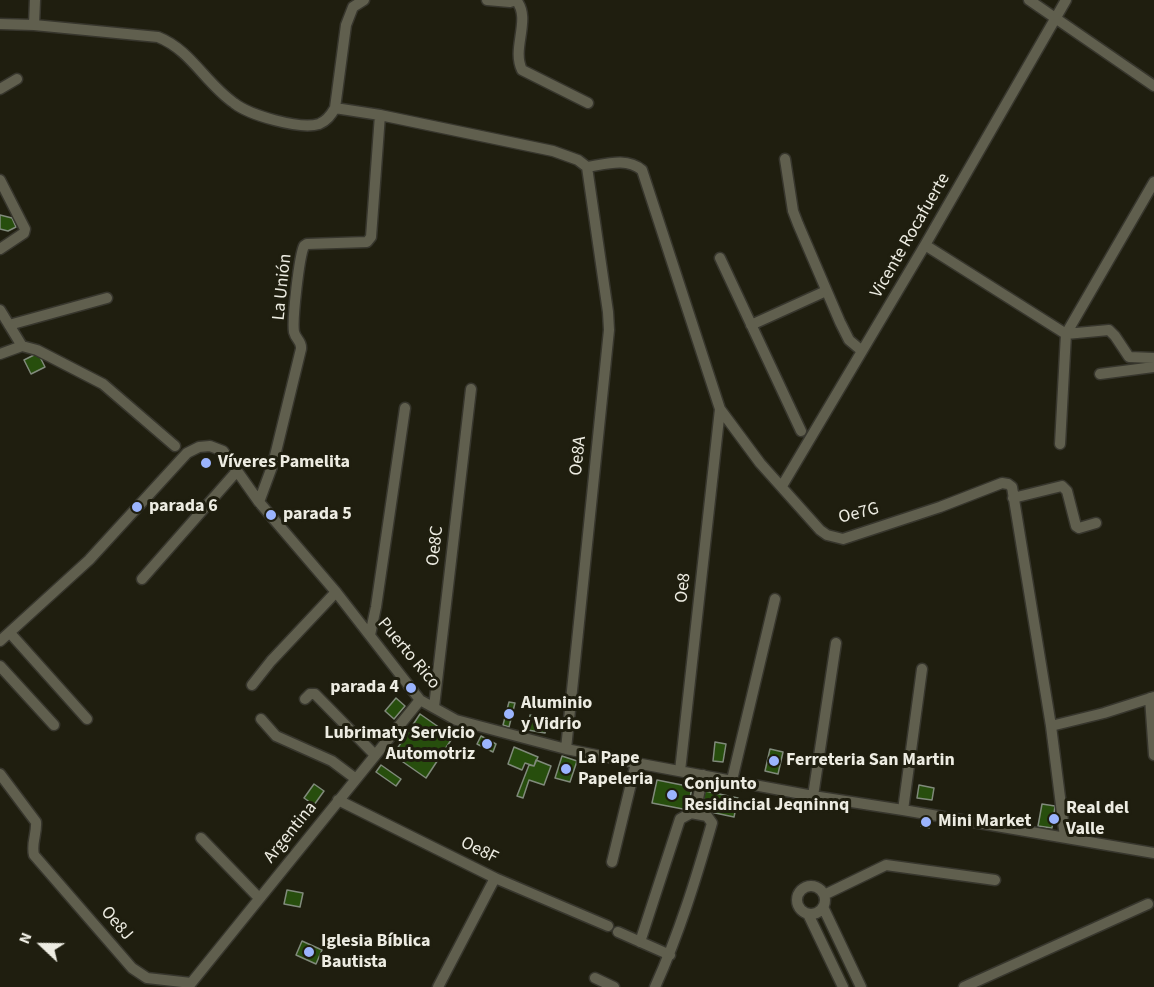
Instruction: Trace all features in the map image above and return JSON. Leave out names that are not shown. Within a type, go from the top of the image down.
[{"type":"street","points":[[34,25],[35,0]]},
{"type":"street","points":[[0,24],[158,37],[173,43],[190,58],[210,82],[235,105],[265,117],[312,125],[321,123],[330,117],[335,108],[346,25],[353,8],[364,0]]},
{"type":"street","points":[[487,0],[517,0],[522,8],[519,60],[522,70],[588,103]]},
{"type":"street","points":[[1029,0],[1154,86]]},
{"type":"street","name":"Vicente Rocafuerte","points":[[782,486],[925,245],[1066,0]]},
{"type":"street","points":[[0,89],[17,80]]},
{"type":"street","points":[[335,108],[380,115],[553,151],[578,160],[587,167]]},
{"type":"street","name":"La Unión","points":[[260,502],[273,464],[302,345],[294,333],[304,246],[307,244],[367,242],[371,237],[380,115]]},
{"type":"street","points":[[785,159],[794,211],[826,291],[847,337],[862,351]]},
{"type":"street","name":"Oe7G","points":[[587,167],[624,162],[637,165],[642,170],[720,409],[760,463],[820,530],[827,535],[843,539],[940,507],[1002,483],[1010,485],[1013,498]]},
{"type":"street","name":"Oe8A","points":[[566,749],[609,330],[587,167]]},
{"type":"street","points":[[0,180],[25,228],[24,233],[0,249]]},
{"type":"street","points":[[1060,444],[1066,334],[1154,182]]},
{"type":"street","points":[[925,245],[1066,334],[1109,330],[1129,357],[1154,358]]},
{"type":"street","points":[[720,258],[801,431]]},
{"type":"street","points":[[751,325],[826,291]]},
{"type":"street","points":[[9,325],[107,298]]},
{"type":"street","points":[[0,310],[22,346]]},
{"type":"street","points":[[0,354],[22,346],[37,350],[103,384],[175,446]]},
{"type":"street","points":[[1100,374],[1154,367]]},
{"type":"street","name":"Oe8C","points":[[434,707],[471,389]]},
{"type":"street","points":[[370,635],[380,582],[405,408]]},
{"type":"street","name":"Oe8","points":[[680,771],[720,409]]},
{"type":"street","name":"Puerto Rico","points":[[0,642],[89,560],[187,453],[199,447],[217,447],[223,451],[260,502],[336,592],[420,700],[456,720],[566,749],[636,763],[813,796],[1154,853]]},
{"type":"street","points":[[142,579],[237,471]]},
{"type":"street","points":[[1065,837],[1051,726],[1013,498],[1062,486],[1067,491],[1077,527],[1096,523]]},
{"type":"street","points":[[252,685],[271,661],[336,592]]},
{"type":"street","points":[[732,780],[775,598]]},
{"type":"street","points":[[10,633],[87,720]]},
{"type":"street","points":[[813,796],[836,643]]},
{"type":"street","points":[[0,666],[54,725]]},
{"type":"street","points":[[903,810],[922,669]]},
{"type":"street","points":[[305,699],[311,693],[315,694],[375,756]]},
{"type":"street","points":[[1051,726],[1104,713],[1152,697],[1154,755]]},
{"type":"street","name":"Argentina","points":[[189,985],[420,700]]},
{"type":"street","points":[[261,719],[276,736],[332,761],[356,779]]},
{"type":"street","points":[[612,862],[636,763]]},
{"type":"street","name":"Oe8J","points":[[0,774],[36,822],[32,846],[34,855],[139,975],[189,985]]},
{"type":"street","points":[[695,813],[703,775]]},
{"type":"street","name":"Oe8F","points":[[338,800],[495,878],[670,955]]},
{"type":"street","points":[[640,942],[680,819],[688,813],[707,816],[712,823],[699,871],[670,955],[655,987]]},
{"type":"street","points":[[201,838],[260,898]]},
{"type":"street","points":[[824,895],[886,865],[994,880]]},
{"type":"street","points":[[438,987],[495,878]]},
{"type":"street","points":[[808,914],[817,913],[825,901],[821,890],[811,886],[800,891],[799,907],[808,914],[843,987]]},
{"type":"street","points":[[964,987],[1148,904]]},
{"type":"street","points":[[823,907],[861,987]]},
{"type":"street","points":[[595,978],[614,987]]},
{"type":"building","points":[[0,215],[12,218],[16,227],[8,231],[0,229]]},
{"type":"building","points":[[38,353],[45,367],[31,374],[24,360]]},
{"type":"building","points":[[396,698],[405,706],[394,719],[385,711]]},
{"type":"building","name":"Aluminio y Vidrio","points":[[509,702],[515,703],[509,727],[503,725]]},
{"type":"building","points":[[420,714],[453,737],[426,778],[393,755]]},
{"type":"building","points":[[530,715],[548,719],[545,733],[528,730]]},
{"type":"building","name":"Lubrimaty Servicio Automotriz","points":[[481,736],[496,744],[493,752],[477,744]]},
{"type":"building","points":[[715,742],[726,744],[723,762],[713,761]]},
{"type":"building","points":[[514,747],[538,757],[534,766],[525,763],[522,770],[508,764]]},
{"type":"building","name":"Ferreteria San Martin","points":[[770,749],[783,752],[778,774],[765,771]]},
{"type":"building","name":"La Pape Papeleria","points":[[562,756],[577,761],[570,782],[555,778]]},
{"type":"building","points":[[536,760],[551,766],[544,785],[529,780],[523,798],[517,796],[529,765],[534,766]]},
{"type":"building","points":[[381,765],[401,779],[396,786],[376,772]]},
{"type":"building","name":"Conjunto Residincial Jeqninnq","points":[[657,780],[692,787],[688,810],[652,803]]},
{"type":"building","points":[[314,784],[324,791],[314,805],[304,798]]},
{"type":"building","points":[[919,785],[934,788],[932,800],[917,798]]},
{"type":"building","name":"Conjunto Residincial Jeqninnq","points":[[705,791],[738,798],[734,817],[701,810]]},
{"type":"building","points":[[1042,804],[1055,806],[1052,828],[1038,826]]},
{"type":"building","name":"Mini Market","points":[[923,816],[931,818],[929,828],[921,826]]},
{"type":"building","points":[[287,890],[303,893],[300,907],[284,904]]},
{"type":"building","name":"Iglesia Bíblica Bautista","points":[[302,941],[322,950],[316,964],[296,955]]},
{"type":"place","name":"Víveres Pamelita","points":[[206,463]]},
{"type":"place","name":"parada 6","points":[[137,507]]},
{"type":"place","name":"parada 5","points":[[271,515]]},
{"type":"place","name":"parada 4","points":[[411,688]]},
{"type":"place","name":"Aluminio y Vidrio","points":[[509,714]]},
{"type":"place","name":"Lubrimaty Servicio Automotriz","points":[[487,744]]},
{"type":"place","name":"Ferreteria San Martin","points":[[774,761]]},
{"type":"place","name":"La Pape Papeleria","points":[[566,769]]},
{"type":"place","name":"Conjunto Residincial Jeqninnq","points":[[672,795]]},
{"type":"place","name":"Real del Valle","points":[[1054,819]]},
{"type":"place","name":"Mini Market","points":[[926,822]]},
{"type":"place","name":"Iglesia Bíblica Bautista","points":[[309,952]]}]
